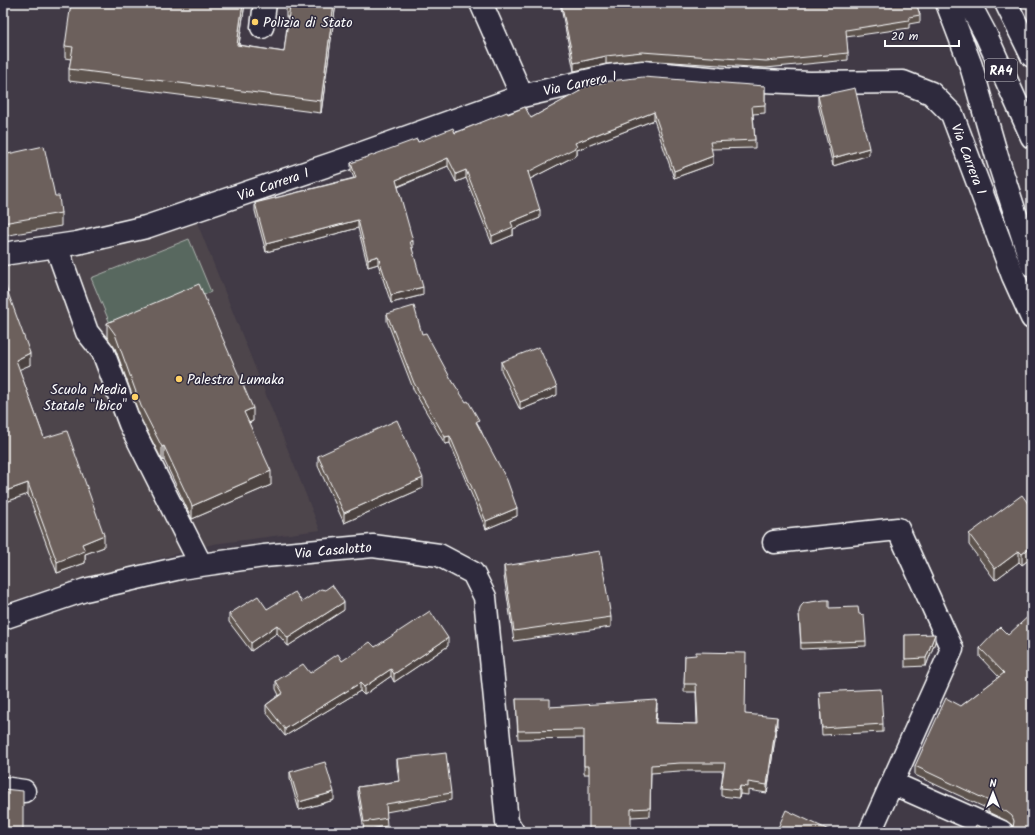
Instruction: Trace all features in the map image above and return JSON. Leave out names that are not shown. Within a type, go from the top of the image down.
[{"type":"main road","points":[[262,27],[265,3]]},
{"type":"main road","points":[[481,3],[522,96]]},
{"type":"main road","points":[[947,3],[971,66],[998,160],[1032,265]]},
{"type":"main road","name":"RA4","points":[[969,3],[986,35],[1032,137]]},
{"type":"main road","name":"RA4","points":[[1006,3],[1032,56]]},
{"type":"main road","name":"Via Carrera I","points":[[3,254],[77,243],[146,227],[350,158],[522,96],[608,76],[643,72],[720,79],[810,83],[903,82],[931,93],[952,114],[1012,276],[1032,318]]},
{"type":"main road","points":[[59,254],[87,332],[103,352],[130,424],[201,565]]},
{"type":"main road","points":[[774,542],[898,530],[952,648],[870,832]]},
{"type":"main road","name":"Via Casalotto","points":[[3,618],[85,590],[180,568],[264,556],[373,546],[439,555],[473,573],[485,597],[506,822],[513,832]]},
{"type":"main road","points":[[892,783],[1002,832]]},
{"type":"shaded area","name":"Scuola Media Statale \"Ibico\"","points":[[196,220],[320,530],[213,544],[58,586],[3,604],[3,264]]},
{"type":"green space","name":"Palestra Lumaka","points":[[189,239],[211,292],[199,297],[253,421],[160,462],[106,338],[114,333],[91,278]]},
{"type":"building","points":[[71,3],[243,3],[237,45],[284,52],[290,5],[286,5],[286,3],[334,3],[321,101],[69,69],[73,47],[65,46]]},
{"type":"building","points":[[561,3],[916,3],[920,15],[909,17],[909,20],[846,30],[848,53],[766,61],[642,52],[606,56],[574,63]]},
{"type":"building","points":[[643,77],[765,86],[765,105],[752,106],[755,140],[710,142],[713,156],[674,171],[654,112],[575,143],[577,147],[528,172],[540,210],[511,222],[513,227],[492,236],[466,170],[456,174],[448,158],[396,180],[413,241],[410,241],[423,287],[391,295],[378,256],[368,259],[358,220],[266,244],[255,203],[356,178],[351,163],[417,139],[418,142],[453,128],[455,133],[507,112],[508,114],[525,107],[531,118],[580,91],[579,88],[610,81]]},
{"type":"building","points":[[855,88],[869,148],[833,158],[818,96]]},
{"type":"building","points":[[44,146],[55,196],[59,196],[61,213],[3,223],[3,155]]},
{"type":"building","points":[[3,279],[30,353],[16,360],[44,438],[67,431],[104,535],[82,544],[85,551],[57,562],[28,483],[3,492]]},
{"type":"building","name":"Palestra Lumaka","points":[[199,284],[253,408],[244,412],[271,471],[192,506],[164,446],[162,447],[141,406],[115,334],[107,323]]},
{"type":"building","points":[[414,306],[422,334],[426,333],[451,379],[466,402],[468,401],[479,420],[476,422],[507,480],[517,508],[486,521],[450,436],[445,437],[414,383],[387,314]]},
{"type":"building","points":[[539,347],[557,387],[520,402],[501,362]]},
{"type":"building","points":[[397,420],[423,478],[344,513],[318,456]]},
{"type":"building","points":[[1022,495],[1032,509],[1032,546],[1022,554],[1019,551],[995,569],[969,534]]},
{"type":"building","points":[[600,551],[611,617],[514,631],[504,566]]},
{"type":"building","points":[[332,585],[344,602],[288,638],[277,625],[251,643],[229,614],[258,596],[267,609],[295,592],[302,602],[321,589],[325,590]]},
{"type":"building","points":[[829,600],[829,608],[858,607],[859,614],[864,615],[866,641],[801,643],[799,612],[801,606],[804,603]]},
{"type":"building","points":[[430,611],[448,638],[394,674],[391,669],[364,687],[360,683],[285,729],[266,705],[283,693],[276,681],[303,664],[310,673],[338,654],[342,661],[370,642],[375,647]]},
{"type":"building","points":[[1032,613],[1032,824],[1028,832],[1010,832],[1013,828],[1014,821],[1012,816],[1007,812],[988,803],[989,801],[915,766],[946,698],[961,706],[1004,673],[980,648],[1000,627],[1008,635]]},
{"type":"building","points":[[935,634],[926,658],[905,659],[905,635]]},
{"type":"building","points":[[696,652],[746,653],[745,714],[777,717],[767,785],[748,782],[748,787],[740,786],[739,790],[721,788],[725,763],[680,763],[651,765],[650,808],[631,809],[631,832],[589,832],[589,766],[584,766],[584,730],[518,731],[516,699],[550,699],[550,707],[657,700],[655,723],[698,724],[696,684],[684,684],[685,656],[696,655]]},
{"type":"building","points":[[881,689],[883,724],[822,728],[819,692]]},
{"type":"building","points":[[446,753],[451,793],[386,804],[387,818],[364,822],[358,787],[400,781],[397,759]]},
{"type":"building","points":[[325,762],[334,792],[299,802],[290,772]]},
{"type":"building","points":[[3,789],[23,791],[23,832],[3,832]]},
{"type":"building","points":[[786,810],[833,832],[776,832]]},
{"type":"building","points":[[976,825],[992,832],[973,832]]},
{"type":"building","points":[[676,828],[691,832],[674,832]]},
{"type":"place","name":"Polizia di Stato","points":[[255,22]]},
{"type":"place","name":"Palestra Lumaka","points":[[179,379]]},
{"type":"place","name":"Scuola Media Statale \"Ibico\"","points":[[135,397]]}]
